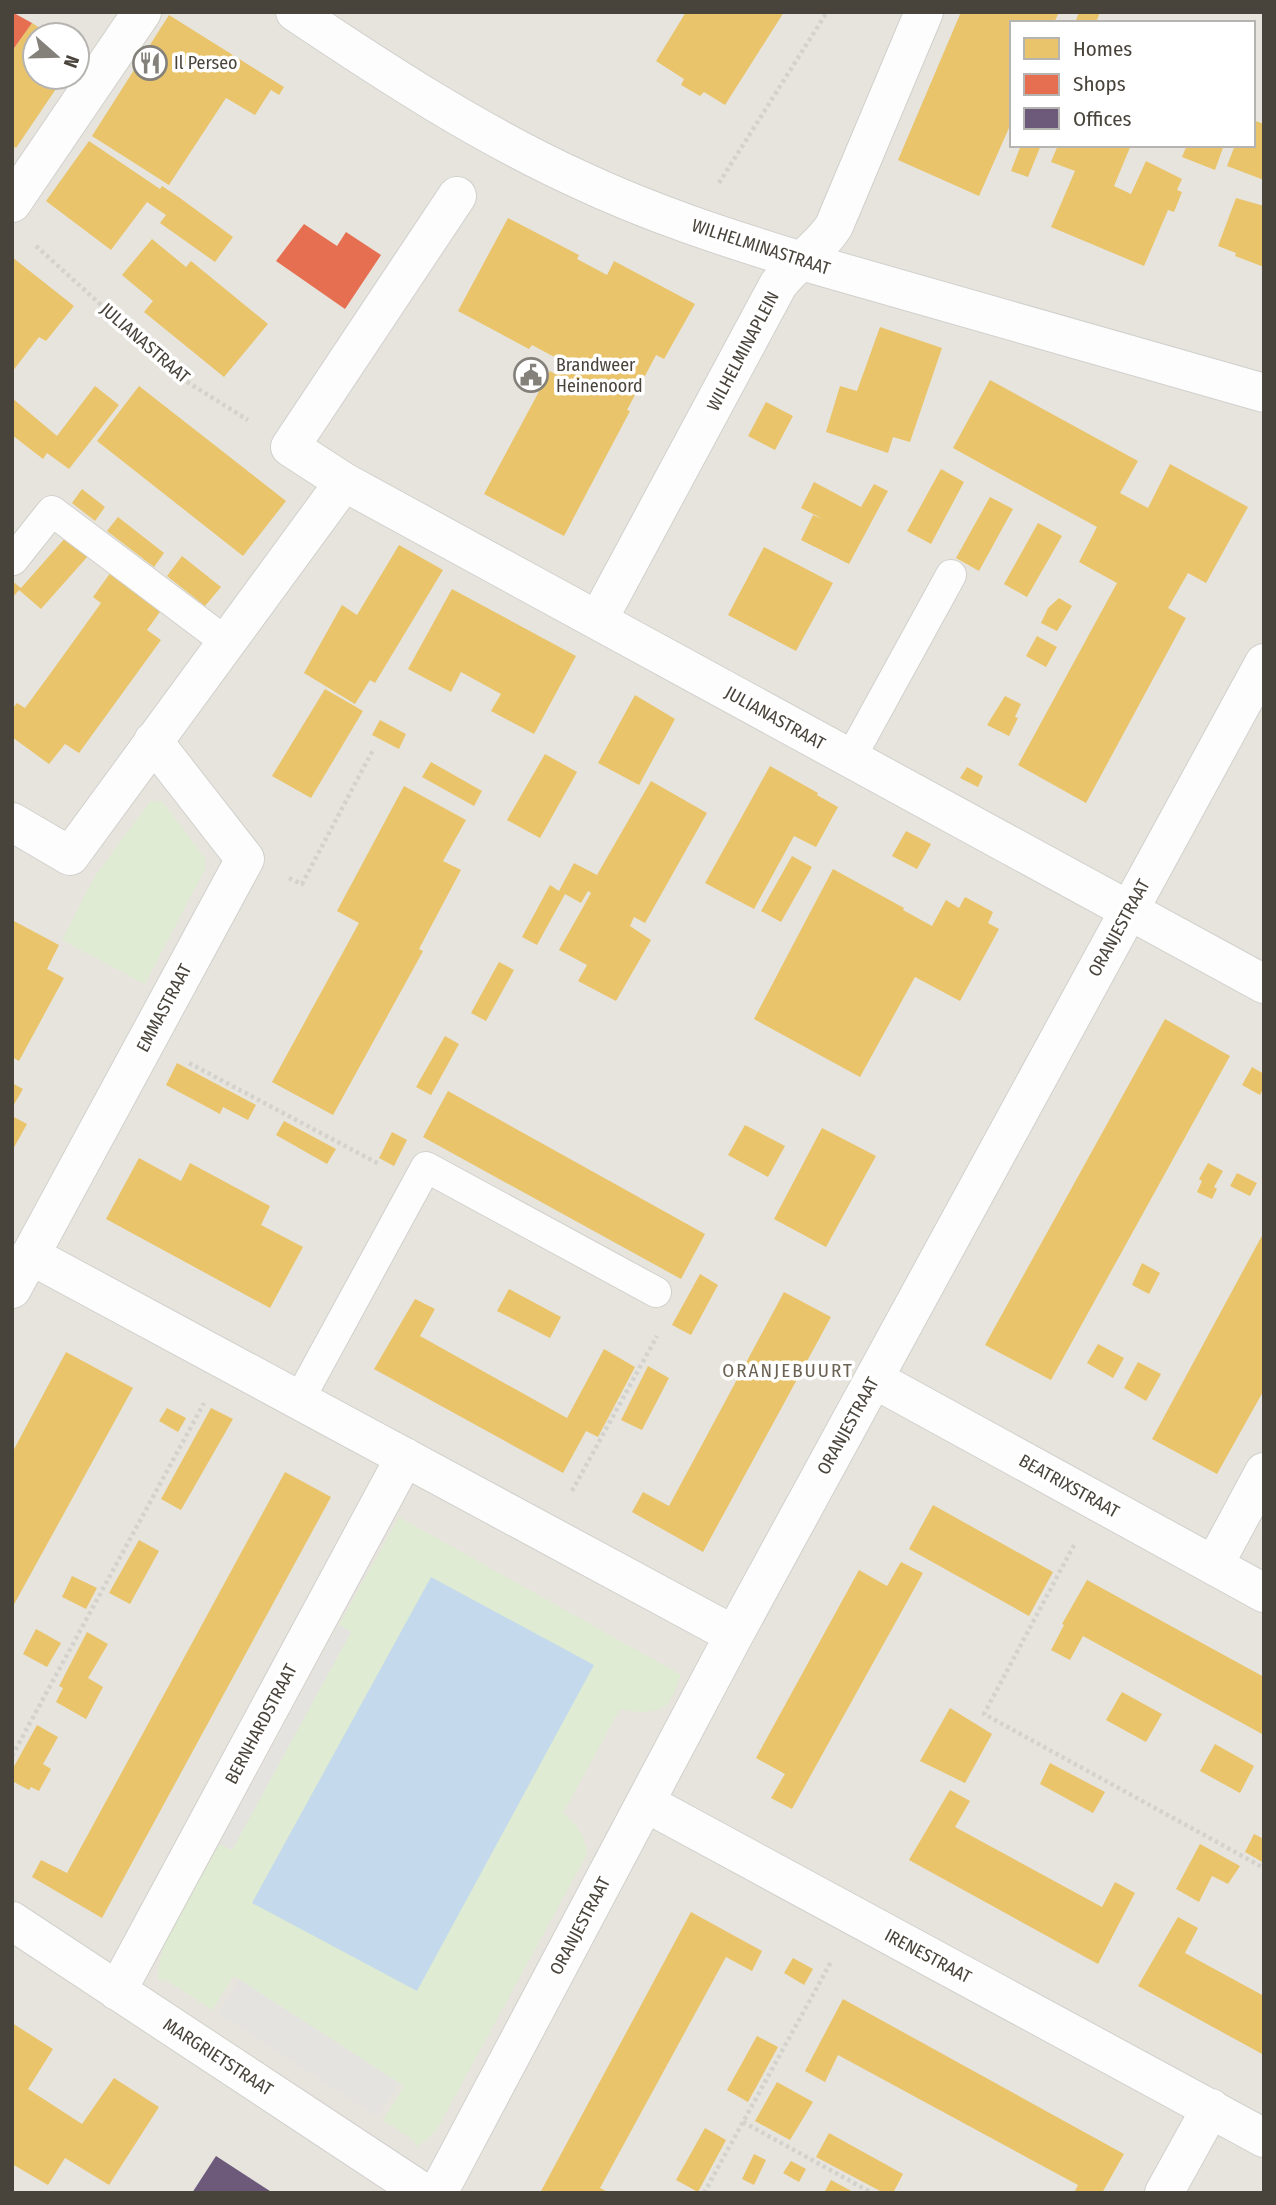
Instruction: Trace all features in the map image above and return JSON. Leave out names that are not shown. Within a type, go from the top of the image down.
[{"type":"street","name":"WILHELMINASTRAAT","points":[[295,12],[415,90],[492,135],[579,180],[692,225],[802,261],[1264,393]]},
{"type":"street","name":"WILHELMINAPLEIN","points":[[598,620],[778,285],[791,269],[815,251],[834,226],[924,12]]},
{"type":"street","points":[[12,203],[128,17]]},
{"type":"street","points":[[290,447],[457,195]]},
{"type":"street","name":"JULIANASTRAAT","points":[[290,447],[344,482],[1264,984]]},
{"type":"street","points":[[12,822],[70,856],[344,482]]},
{"type":"street","name":"ORANJESTRAAT","points":[[438,2193],[734,1635],[1264,663]]},
{"type":"street","points":[[153,741],[245,859]]},
{"type":"street","name":"EMMASTRAAT","points":[[12,1289],[245,859]]},
{"type":"street","points":[[30,1255],[734,1635]]},
{"type":"street","name":"BEATRIXSTRAAT","points":[[874,1379],[1264,1592]]},
{"type":"street","name":"BERNHARDSTRAAT","points":[[117,1991],[405,1457]]},
{"type":"street","points":[[1214,1565],[1264,1472]]},
{"type":"street","name":"IRENESTRAAT","points":[[646,1803],[1264,2138]]},
{"type":"street","name":"MARGRIETSTRAAT","points":[[12,1921],[424,2193]]},
{"type":"street","points":[[1164,2193],[1210,2108]]},
{"type":"lane","points":[[13,560],[52,511],[226,642]]},
{"type":"lane","points":[[850,759],[951,575]]},
{"type":"lane","points":[[299,1400],[426,1167],[656,1292]]},
{"type":"path","points":[[692,225],[827,12]]},
{"type":"path","name":"JULIANASTRAAT","points":[[33,243],[184,380],[290,447]]},
{"type":"path","points":[[245,859],[302,884],[374,748]]},
{"type":"path","points":[[147,1040],[417,1184]]},
{"type":"path","points":[[548,1535],[661,1329],[656,1292]]},
{"type":"path","points":[[12,1756],[227,1361]]},
{"type":"path","points":[[1097,1501],[984,1714],[1264,1868]]},
{"type":"path","points":[[704,2193],[856,1917]]},
{"type":"path","points":[[743,2122],[872,2193]]},
{"type":"shaded area","points":[[12,12],[1264,12],[1264,2193],[12,2193]]},
{"type":"shaded area","points":[[339,1625],[351,1632],[232,1850],[220,1844]]},
{"type":"shaded area","points":[[240,1980],[399,2083],[377,2117],[218,2013]]},
{"type":"green space","points":[[151,801],[163,802],[205,858],[205,869],[145,984],[62,940],[95,876]]},
{"type":"green space","points":[[399,1517],[681,1675],[671,1699],[659,1709],[646,1712],[620,1709],[563,1813],[580,1831],[587,1854],[437,2129],[416,2146],[414,2140],[383,2120],[404,2086],[234,1976],[212,2010],[165,1979],[159,1982],[159,1966],[170,1930],[220,1844],[232,1850],[351,1632],[339,1625]]},
{"type":"water","points":[[431,1577],[594,1665],[417,1991],[252,1903]]},
{"type":"building: Homes","points":[[686,12],[784,12],[725,105],[704,92],[700,96],[681,85],[684,79],[656,61]]},
{"type":"building: Homes","points":[[961,12],[1059,12],[1055,21],[1010,21],[1010,126],[979,196],[898,160]]},
{"type":"building: Homes","points":[[1079,12],[1100,12],[1097,21],[1076,21]]},
{"type":"building: Homes","points":[[169,15],[284,87],[279,95],[271,90],[255,115],[226,98],[169,185],[92,136]]},
{"type":"building: Homes","points":[[21,38],[21,91],[55,91],[16,148],[12,145],[12,51]]},
{"type":"building: Homes","points":[[1255,121],[1264,124],[1264,180],[1227,166],[1234,147],[1255,147]]},
{"type":"building: Homes","points":[[89,141],[160,189],[162,186],[180,198],[233,237],[215,262],[160,223],[166,215],[147,202],[111,250],[46,201]]},
{"type":"building: Homes","points":[[1020,147],[1040,147],[1028,177],[1011,171]]},
{"type":"building: Homes","points":[[1057,147],[1130,147],[1114,186],[1131,194],[1146,161],[1182,179],[1177,190],[1182,192],[1174,212],[1168,210],[1144,266],[1051,227],[1075,171],[1051,162]]},
{"type":"building: Homes","points":[[1186,147],[1223,147],[1215,170],[1182,157]]},
{"type":"building: Homes","points":[[1236,198],[1264,206],[1264,267],[1218,246]]},
{"type":"building: Homes","points":[[508,218],[579,255],[577,259],[607,275],[614,261],[695,304],[664,359],[656,355],[627,410],[630,411],[564,536],[484,494],[550,371],[555,374],[562,361],[532,345],[529,349],[458,311]]},
{"type":"building: Homes","points":[[152,239],[186,267],[191,261],[268,324],[224,377],[144,312],[153,301],[122,275]]},
{"type":"building: Homes","points":[[12,257],[74,306],[46,341],[39,337],[12,372]]},
{"type":"building: Homes","points":[[880,327],[942,348],[910,442],[893,437],[888,453],[826,432],[840,386],[857,391]]},
{"type":"building: Homes","points":[[990,380],[1138,461],[1120,493],[1148,508],[1170,464],[1248,507],[1206,583],[1188,573],[1168,608],[1186,618],[1086,803],[1018,765],[1117,583],[1079,562],[1097,527],[953,448]]},
{"type":"building: Homes","points":[[95,386],[119,405],[69,469],[47,453],[43,459],[12,435],[12,398],[57,436]]},
{"type":"building: Homes","points":[[139,386],[286,501],[243,556],[97,441]]},
{"type":"building: Homes","points":[[766,402],[793,416],[775,450],[748,436]]},
{"type":"building: Homes","points":[[941,469],[964,482],[931,544],[907,531]]},
{"type":"building: Homes","points":[[814,482],[861,507],[874,484],[888,491],[849,564],[801,540],[813,515],[823,519],[801,508]]},
{"type":"building: Homes","points":[[82,489],[105,507],[95,521],[72,503]]},
{"type":"building: Homes","points":[[990,497],[1013,509],[979,571],[956,558]]},
{"type":"building: Homes","points":[[118,517],[164,553],[154,567],[107,531]]},
{"type":"building: Homes","points":[[1038,523],[1062,536],[1027,597],[1004,584]]},
{"type":"building: Homes","points":[[66,537],[88,556],[41,609],[19,590],[12,598],[12,581],[21,588]]},
{"type":"building: Homes","points":[[399,545],[443,570],[375,683],[370,680],[355,704],[304,673],[342,605],[357,615]]},
{"type":"building: Homes","points":[[764,547],[833,583],[796,651],[728,615]]},
{"type":"building: Homes","points":[[182,556],[221,587],[205,606],[167,576]]},
{"type":"building: Homes","points":[[111,572],[162,609],[147,630],[161,640],[79,753],[65,744],[49,764],[12,737],[12,709],[17,703],[25,708],[50,674],[101,603],[93,597]]},
{"type":"building: Homes","points":[[452,589],[576,656],[534,734],[491,711],[501,694],[461,672],[451,692],[408,669]]},
{"type":"building: Homes","points":[[1059,598],[1072,606],[1057,631],[1041,623],[1048,608]]},
{"type":"building: Homes","points":[[1037,636],[1057,647],[1046,667],[1026,656]]},
{"type":"building: Homes","points":[[325,689],[363,711],[311,798],[272,776]]},
{"type":"building: Homes","points":[[635,695],[675,719],[639,785],[598,763]]},
{"type":"building: Homes","points":[[1005,696],[1021,704],[1015,717],[1018,718],[1009,736],[987,725]]},
{"type":"building: Homes","points":[[380,720],[406,734],[399,749],[372,735]]},
{"type":"building: Homes","points":[[545,754],[577,772],[540,838],[507,820]]},
{"type":"building: Homes","points":[[431,762],[482,791],[474,806],[422,777]]},
{"type":"building: Homes","points":[[770,766],[838,807],[816,847],[794,836],[754,909],[705,883]]},
{"type":"building: Homes","points":[[967,767],[983,776],[978,787],[960,778]]},
{"type":"building: Homes","points":[[651,781],[707,813],[645,923],[634,917],[630,926],[651,940],[616,1001],[578,981],[587,965],[559,950],[591,893],[588,891],[581,903],[565,894],[537,945],[522,937],[550,885],[559,891],[574,863],[597,875]]},
{"type":"building: Homes","points":[[404,786],[466,820],[443,861],[461,870],[419,949],[422,953],[333,1115],[272,1082],[359,923],[337,911]]},
{"type":"building: Homes","points":[[906,831],[931,844],[917,869],[892,856]]},
{"type":"building: Homes","points":[[792,856],[812,867],[781,922],[761,911]]},
{"type":"building: Homes","points":[[833,869],[932,926],[946,900],[959,908],[965,897],[993,912],[988,923],[999,929],[960,1001],[915,977],[860,1077],[754,1019]]},
{"type":"building: Homes","points":[[12,920],[59,945],[47,969],[64,978],[19,1061],[12,1057]]},
{"type":"building: Homes","points":[[499,962],[514,970],[486,1021],[471,1013]]},
{"type":"building: Homes","points":[[1165,1019],[1230,1056],[1051,1380],[985,1345]]},
{"type":"building: Homes","points":[[445,1036],[459,1044],[431,1095],[416,1087]]},
{"type":"building: Homes","points":[[177,1063],[256,1105],[248,1120],[223,1107],[220,1114],[166,1085]]},
{"type":"building: Homes","points":[[1252,1067],[1264,1074],[1264,1087],[1260,1095],[1242,1085]]},
{"type":"building: Homes","points":[[12,1083],[23,1089],[12,1108]]},
{"type":"building: Homes","points":[[448,1091],[705,1234],[681,1279],[423,1137]]},
{"type":"building: Homes","points":[[12,1116],[27,1124],[12,1151]]},
{"type":"building: Homes","points":[[284,1121],[336,1149],[327,1164],[276,1135]]},
{"type":"building: Homes","points":[[745,1125],[785,1146],[768,1177],[728,1155]]},
{"type":"building: Homes","points":[[822,1128],[876,1156],[826,1247],[774,1219]]},
{"type":"building: Homes","points":[[392,1132],[407,1140],[394,1166],[379,1158]]},
{"type":"building: Homes","points":[[139,1158],[181,1181],[190,1163],[270,1206],[261,1225],[303,1247],[270,1308],[106,1219]]},
{"type":"building: Homes","points":[[1208,1163],[1223,1171],[1214,1187],[1217,1189],[1212,1199],[1197,1192],[1202,1181],[1199,1179]]},
{"type":"building: Homes","points":[[1237,1173],[1257,1183],[1250,1196],[1230,1186]]},
{"type":"building: Homes","points":[[1264,1232],[1264,1390],[1217,1474],[1152,1439]]},
{"type":"building: Homes","points":[[1142,1263],[1160,1273],[1149,1294],[1132,1285]]},
{"type":"building: Homes","points":[[700,1274],[718,1285],[691,1335],[672,1325]]},
{"type":"building: Homes","points":[[509,1289],[561,1317],[550,1338],[497,1311]]},
{"type":"building: Homes","points":[[784,1292],[831,1317],[703,1552],[632,1512],[643,1492],[669,1506]]},
{"type":"building: Homes","points":[[415,1299],[435,1309],[420,1336],[567,1418],[604,1349],[635,1367],[598,1437],[586,1431],[563,1473],[374,1369]]},
{"type":"building: Homes","points":[[1098,1344],[1124,1358],[1113,1378],[1087,1363]]},
{"type":"building: Homes","points":[[66,1352],[133,1388],[12,1608],[12,1453]]},
{"type":"building: Homes","points":[[1138,1362],[1161,1374],[1146,1401],[1124,1388]]},
{"type":"building: Homes","points":[[648,1366],[669,1378],[642,1430],[621,1420]]},
{"type":"building: Homes","points":[[167,1408],[186,1418],[178,1432],[159,1421]]},
{"type":"building: Homes","points":[[211,1408],[233,1419],[181,1510],[161,1499]]},
{"type":"building: Homes","points":[[285,1472],[331,1497],[102,1918],[32,1877],[41,1860],[67,1873]]},
{"type":"building: Homes","points":[[933,1505],[1053,1572],[1029,1616],[909,1549]]},
{"type":"building: Homes","points":[[139,1540],[159,1551],[130,1604],[109,1593]]},
{"type":"building: Homes","points":[[901,1562],[923,1573],[792,1809],[771,1798],[785,1774],[756,1758],[859,1570],[887,1586]]},
{"type":"building: Homes","points":[[72,1576],[97,1588],[86,1609],[62,1597]]},
{"type":"building: Homes","points":[[1087,1580],[1264,1677],[1264,1735],[1083,1636],[1070,1660],[1051,1650],[1064,1625],[1062,1624]]},
{"type":"building: Homes","points":[[36,1629],[61,1643],[47,1667],[23,1654]]},
{"type":"building: Homes","points":[[87,1632],[108,1644],[88,1678],[103,1687],[86,1719],[56,1702],[63,1688],[59,1686]]},
{"type":"building: Homes","points":[[1122,1692],[1162,1714],[1146,1742],[1106,1720]]},
{"type":"building: Homes","points":[[950,1708],[992,1734],[965,1783],[920,1761]]},
{"type":"building: Homes","points":[[37,1725],[58,1737],[43,1764],[51,1769],[39,1791],[31,1787],[29,1790],[12,1781],[12,1770]]},
{"type":"building: Homes","points":[[1215,1744],[1254,1766],[1240,1793],[1200,1771]]},
{"type":"building: Homes","points":[[1050,1763],[1105,1792],[1093,1813],[1040,1784]]},
{"type":"building: Homes","points":[[950,1790],[970,1801],[955,1827],[1102,1907],[1115,1882],[1135,1893],[1098,1964],[909,1860]]},
{"type":"building: Homes","points":[[1254,1834],[1264,1839],[1264,1863],[1245,1852]]},
{"type":"building: Homes","points":[[1200,1844],[1240,1866],[1228,1884],[1212,1876],[1199,1902],[1176,1889]]},
{"type":"building: Homes","points":[[691,1912],[762,1951],[752,1971],[726,1957],[600,2188],[610,2193],[540,2193]]},
{"type":"building: Homes","points":[[1178,1917],[1198,1928],[1185,1953],[1264,1996],[1264,2055],[1138,1986]]},
{"type":"building: Homes","points":[[793,1958],[813,1969],[804,1985],[784,1973]]},
{"type":"building: Homes","points":[[843,1999],[1124,2154],[1102,2193],[1074,2193],[1078,2185],[838,2055],[825,2082],[805,2071]]},
{"type":"building: Homes","points":[[12,2023],[53,2049],[28,2089],[82,2124],[114,2078],[159,2107],[109,2185],[65,2158],[48,2185],[12,2164]]},
{"type":"building: Homes","points":[[757,2036],[778,2047],[748,2102],[727,2090]]},
{"type":"building: Homes","points":[[777,2082],[813,2102],[790,2140],[755,2121]]},
{"type":"building: Homes","points":[[705,2128],[726,2140],[698,2192],[676,2180]]},
{"type":"building: Homes","points":[[829,2133],[903,2174],[893,2193],[884,2193],[816,2157]]},
{"type":"building: Homes","points":[[754,2154],[766,2160],[754,2185],[742,2179]]},
{"type":"building: Homes","points":[[791,2161],[806,2169],[799,2182],[783,2173]]},
{"type":"building: Homes","points":[[831,2180],[855,2193],[824,2193]]},
{"type":"building: Shops","points":[[12,12],[28,21],[21,21],[21,38],[12,51]]},
{"type":"building: Shops","points":[[304,224],[337,246],[346,232],[381,255],[345,309],[276,261]]},
{"type":"building: Offices","points":[[216,2156],[273,2193],[192,2193]]},
{"type":"place","name":"Il Perseo","points":[[150,63]]},
{"type":"place","name":"Brandweer Heinenoord","points":[[531,375]]},
{"type":"district","name":"ORANJEBUURT","points":[[788,1370]]}]
